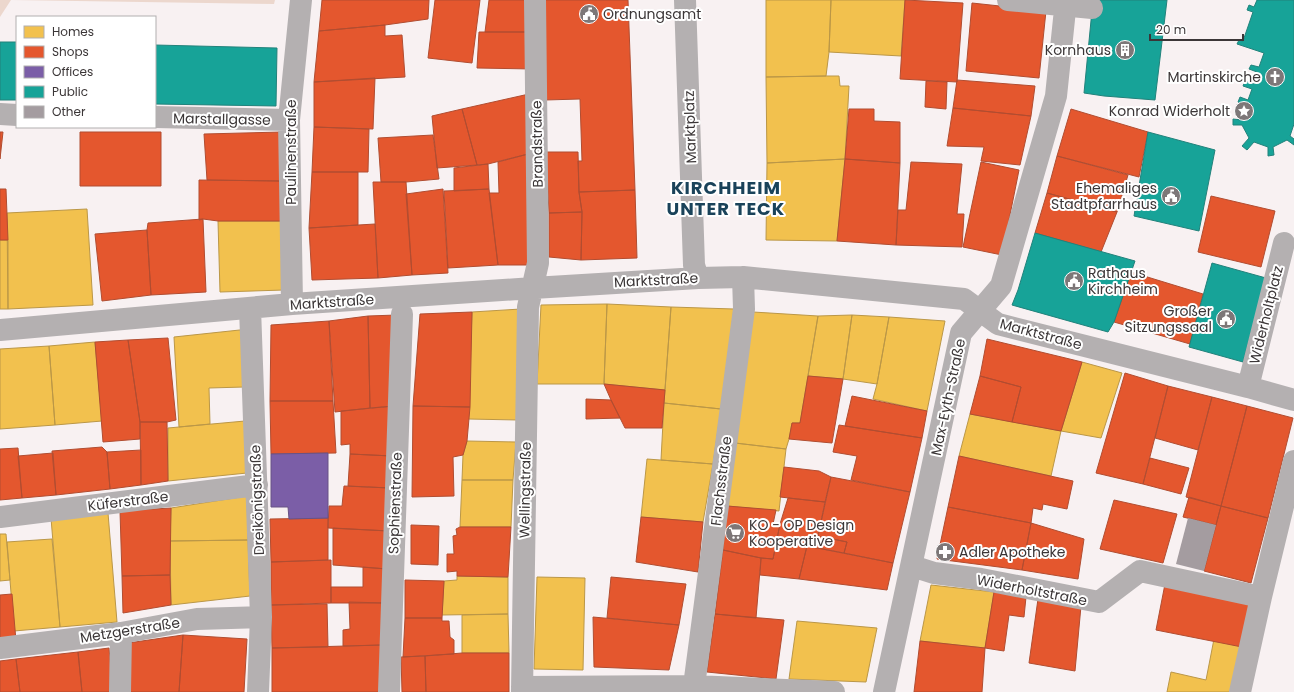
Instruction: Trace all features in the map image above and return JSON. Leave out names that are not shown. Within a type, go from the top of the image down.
[{"type":"street","name":"Paulinenstraße","points":[[292,304],[289,120],[301,0]]},
{"type":"street","name":"Brandstraße","points":[[533,288],[538,263],[535,0]]},
{"type":"street","name":"Marktplatz","points":[[685,0],[694,265],[698,278]]},
{"type":"street","points":[[1008,0],[1066,2],[1092,8]]},
{"type":"street","name":"Max-Eyth-Straße","points":[[884,692],[961,333],[1001,286],[1056,96],[1066,2]]},
{"type":"street","points":[[0,114],[16,115]]},
{"type":"street","name":"Marstallgasse","points":[[156,117],[289,120]]},
{"type":"street","name":"Widerholtplatz","points":[[1248,387],[1284,243]]},
{"type":"street","name":"Marktstraße","points":[[0,330],[292,304],[743,276],[964,299],[998,324],[1294,400]]},
{"type":"street","name":"Flachsstraße","points":[[694,686],[744,309],[743,276]]},
{"type":"street","name":"Wellingstraße","points":[[522,690],[528,307],[533,288]]},
{"type":"street","name":"Dreikönigstraße","points":[[250,308],[261,617],[258,692]]},
{"type":"street","name":"Sophienstraße","points":[[389,692],[402,314]]},
{"type":"street","points":[[1240,692],[1294,461]]},
{"type":"street","name":"Küferstraße","points":[[0,517],[257,485]]},
{"type":"street","name":"Widerholtstraße","points":[[912,566],[934,573],[981,580],[1099,602],[1140,571],[1261,598]]},
{"type":"street","name":"Metzgerstraße","points":[[0,648],[121,634],[197,619],[261,617]]},
{"type":"street","points":[[120,692],[121,634]]},
{"type":"street","points":[[522,690],[694,686],[834,692]]},
{"type":"shaded area","points":[[0,0],[11,0],[0,17]]},
{"type":"shaded area","points":[[11,0],[275,0],[274,4]]},
{"type":"building: Homes","points":[[766,0],[831,0],[829,52],[826,76],[766,77]]},
{"type":"building: Homes","points":[[831,0],[905,0],[901,56],[829,52]]},
{"type":"building: Homes","points":[[839,76],[840,86],[849,86],[845,159],[767,163],[766,77]]},
{"type":"building: Homes","points":[[845,159],[837,241],[766,240],[767,163]]},
{"type":"building: Homes","points":[[87,209],[93,305],[8,309],[7,213]]},
{"type":"building: Homes","points":[[218,221],[282,221],[284,290],[220,292]]},
{"type":"building: Homes","points":[[0,240],[8,240],[8,309],[0,309]]},
{"type":"building: Homes","points":[[607,304],[604,384],[537,384],[541,305]]},
{"type":"building: Homes","points":[[607,304],[671,307],[665,390],[604,384]]},
{"type":"building: Homes","points":[[671,307],[734,309],[721,409],[664,403]]},
{"type":"building: Homes","points":[[521,309],[518,420],[468,419],[472,312]]},
{"type":"building: Homes","points":[[753,312],[818,316],[800,423],[792,423],[786,449],[735,443]]},
{"type":"building: Homes","points":[[852,315],[843,379],[808,376],[818,316]]},
{"type":"building: Homes","points":[[852,315],[889,317],[877,384],[843,379]]},
{"type":"building: Homes","points":[[889,317],[945,321],[927,411],[873,399]]},
{"type":"building: Homes","points":[[249,329],[244,387],[209,388],[210,424],[179,427],[174,337]]},
{"type":"building: Homes","points":[[95,342],[102,421],[55,425],[49,346]]},
{"type":"building: Homes","points":[[49,346],[55,425],[0,429],[0,349]]},
{"type":"building: Homes","points":[[1082,362],[1122,373],[1101,438],[1061,431]]},
{"type":"building: Homes","points":[[664,403],[721,409],[713,464],[661,460]]},
{"type":"building: Homes","points":[[970,414],[1061,431],[1051,476],[959,456]]},
{"type":"building: Homes","points":[[245,421],[247,473],[168,481],[168,428]]},
{"type":"building: Homes","points":[[467,441],[516,442],[513,480],[462,480],[463,455]]},
{"type":"building: Homes","points":[[735,443],[786,449],[779,511],[727,506]]},
{"type":"building: Homes","points":[[647,459],[713,464],[703,522],[641,517]]},
{"type":"building: Homes","points":[[462,480],[513,480],[511,527],[460,527]]},
{"type":"building: Homes","points":[[247,496],[248,540],[170,541],[171,508]]},
{"type":"building: Homes","points":[[108,513],[117,622],[60,627],[51,518]]},
{"type":"building: Homes","points":[[0,534],[6,534],[10,580],[0,581]]},
{"type":"building: Homes","points":[[52,539],[60,627],[14,631],[7,542]]},
{"type":"building: Homes","points":[[248,540],[250,596],[171,605],[170,541]]},
{"type":"building: Homes","points":[[457,576],[508,577],[508,614],[442,615],[444,581],[457,580]]},
{"type":"building: Homes","points":[[537,577],[585,578],[583,670],[534,669]]},
{"type":"building: Homes","points":[[931,585],[994,592],[985,648],[920,641]]},
{"type":"building: Homes","points":[[508,614],[509,653],[462,653],[462,615]]},
{"type":"building: Homes","points":[[797,621],[877,628],[866,682],[789,679]]},
{"type":"building: Homes","points":[[1214,639],[1248,646],[1238,692],[1167,692],[1171,672],[1206,680]]},
{"type":"building: Shops","points":[[322,0],[429,0],[428,19],[385,25],[319,31]]},
{"type":"building: Shops","points":[[435,0],[480,0],[472,63],[428,58]]},
{"type":"building: Shops","points":[[489,0],[528,0],[528,32],[485,32]]},
{"type":"building: Shops","points":[[542,0],[628,0],[635,190],[579,192],[578,161],[582,161],[580,99],[545,100]]},
{"type":"building: Shops","points":[[905,0],[963,3],[957,82],[900,79]]},
{"type":"building: Shops","points":[[972,3],[1046,11],[1039,78],[966,71]]},
{"type":"building: Shops","points":[[385,25],[385,36],[402,35],[405,77],[314,82],[319,31]]},
{"type":"building: Shops","points":[[479,32],[531,32],[532,69],[477,68]]},
{"type":"building: Shops","points":[[375,78],[373,129],[314,127],[314,82]]},
{"type":"building: Shops","points":[[957,80],[1035,86],[1031,116],[953,108]]},
{"type":"building: Shops","points":[[926,81],[947,82],[946,109],[925,107]]},
{"type":"building: Shops","points":[[529,94],[532,153],[488,164],[477,165],[462,109]]},
{"type":"building: Shops","points":[[953,108],[1031,116],[1020,165],[981,161],[984,147],[947,146]]},
{"type":"building: Shops","points":[[462,109],[477,165],[437,168],[432,116]]},
{"type":"building: Shops","points":[[849,109],[874,109],[874,121],[900,122],[900,163],[845,159]]},
{"type":"building: Shops","points":[[1071,109],[1148,132],[1139,177],[1057,156]]},
{"type":"building: Shops","points":[[314,127],[369,129],[368,172],[312,172]]},
{"type":"building: Shops","points":[[0,132],[3,132],[0,159]]},
{"type":"building: Shops","points":[[80,132],[161,132],[161,186],[80,186]]},
{"type":"building: Shops","points":[[282,132],[280,181],[207,180],[204,134]]},
{"type":"building: Shops","points":[[433,135],[439,179],[406,182],[381,182],[378,138]]},
{"type":"building: Shops","points":[[546,152],[578,152],[579,192],[582,212],[549,213]]},
{"type":"building: Shops","points":[[532,153],[535,265],[498,265],[489,193],[499,193],[498,162]]},
{"type":"building: Shops","points":[[1057,156],[1128,175],[1117,212],[1047,193]]},
{"type":"building: Shops","points":[[845,159],[900,163],[896,245],[837,241]]},
{"type":"building: Shops","points":[[911,162],[962,164],[957,214],[964,214],[962,247],[896,245],[898,210],[906,210]]},
{"type":"building: Shops","points":[[981,162],[1019,170],[1002,255],[963,247]]},
{"type":"building: Shops","points":[[488,164],[489,189],[454,191],[454,168]]},
{"type":"building: Shops","points":[[312,172],[358,172],[358,225],[309,228]]},
{"type":"building: Shops","points":[[199,180],[280,181],[282,221],[199,220]]},
{"type":"building: Shops","points":[[373,182],[406,182],[412,275],[378,278]]},
{"type":"building: Shops","points":[[0,189],[6,189],[8,240],[0,240]]},
{"type":"building: Shops","points":[[443,189],[448,273],[412,275],[406,194]]},
{"type":"building: Shops","points":[[489,189],[498,265],[448,268],[444,191]]},
{"type":"building: Shops","points":[[635,190],[637,258],[581,260],[582,212],[579,192]]},
{"type":"building: Shops","points":[[1047,193],[1117,212],[1101,252],[1035,233]]},
{"type":"building: Shops","points":[[1211,196],[1275,211],[1261,267],[1198,252]]},
{"type":"building: Shops","points":[[582,212],[581,260],[549,257],[549,213]]},
{"type":"building: Shops","points":[[203,219],[206,292],[151,295],[147,230],[148,223]]},
{"type":"building: Shops","points":[[375,224],[378,278],[312,280],[309,228]]},
{"type":"building: Shops","points":[[147,230],[151,295],[102,301],[95,234]]},
{"type":"building: Shops","points":[[1131,272],[1203,294],[1190,344],[1114,322]]},
{"type":"building: Shops","points":[[472,312],[470,407],[413,406],[420,314]]},
{"type":"building: Shops","points":[[397,315],[394,406],[370,408],[368,316]]},
{"type":"building: Shops","points":[[368,316],[370,408],[335,412],[329,321]]},
{"type":"building: Shops","points":[[329,321],[333,401],[270,401],[271,325]]},
{"type":"building: Shops","points":[[168,338],[176,420],[167,422],[140,422],[128,340]]},
{"type":"building: Shops","points":[[987,339],[1082,362],[1061,431],[1012,422],[1021,387],[980,376]]},
{"type":"building: Shops","points":[[128,340],[140,422],[140,439],[103,442],[95,342]]},
{"type":"building: Shops","points":[[1125,373],[1168,386],[1143,484],[1096,473]]},
{"type":"building: Shops","points":[[808,376],[843,379],[832,443],[789,439],[792,423],[800,423]]},
{"type":"building: Shops","points":[[980,376],[1021,387],[1012,422],[970,414]]},
{"type":"building: Shops","points":[[604,384],[665,390],[662,428],[625,428]]},
{"type":"building: Shops","points":[[1168,386],[1212,397],[1198,450],[1155,438]]},
{"type":"building: Shops","points":[[852,396],[927,411],[922,438],[845,426]]},
{"type":"building: Shops","points":[[1212,397],[1247,406],[1221,506],[1186,497]]},
{"type":"building: Shops","points":[[586,399],[611,400],[620,418],[586,419]]},
{"type":"building: Shops","points":[[270,401],[333,401],[336,453],[271,454]]},
{"type":"building: Shops","points":[[394,406],[392,456],[350,454],[350,444],[341,445],[341,411]]},
{"type":"building: Shops","points":[[413,406],[470,407],[467,441],[463,455],[453,457],[454,496],[412,497]]},
{"type":"building: Shops","points":[[1247,406],[1293,418],[1268,518],[1221,506]]},
{"type":"building: Shops","points":[[140,422],[167,422],[168,481],[141,485]]},
{"type":"building: Shops","points":[[839,425],[922,438],[910,492],[851,480],[857,456],[833,452]]},
{"type":"building: Shops","points":[[102,447],[107,452],[110,489],[56,495],[52,451]]},
{"type":"building: Shops","points":[[18,448],[22,498],[0,500],[0,449]]},
{"type":"building: Shops","points":[[141,450],[141,485],[110,489],[107,452]]},
{"type":"building: Shops","points":[[53,453],[56,495],[22,498],[18,456]]},
{"type":"building: Shops","points":[[350,454],[392,456],[390,488],[348,486]]},
{"type":"building: Shops","points":[[959,456],[1073,481],[1067,509],[1043,504],[1042,510],[1033,508],[1031,523],[948,507]]},
{"type":"building: Shops","points":[[1150,458],[1189,468],[1181,494],[1143,484]]},
{"type":"building: Shops","points":[[784,467],[819,471],[831,477],[825,502],[780,497]]},
{"type":"building: Shops","points":[[831,477],[910,492],[893,563],[844,553],[847,542],[818,536]]},
{"type":"building: Shops","points":[[344,486],[390,488],[389,531],[328,528],[329,506],[342,506]]},
{"type":"building: Shops","points":[[1189,497],[1221,506],[1216,525],[1183,517]]},
{"type":"building: Shops","points":[[788,498],[825,502],[818,536],[847,542],[844,553],[807,546],[799,579],[760,575],[761,558],[773,559],[780,524]]},
{"type":"building: Shops","points":[[1114,500],[1177,514],[1163,563],[1100,549]]},
{"type":"building: Shops","points":[[727,506],[776,510],[773,524],[780,524],[773,559],[723,550]]},
{"type":"building: Shops","points":[[1221,506],[1268,518],[1251,583],[1204,571]]},
{"type":"building: Shops","points":[[948,507],[1031,523],[1022,570],[937,559]]},
{"type":"building: Shops","points":[[171,508],[170,575],[122,576],[120,511]]},
{"type":"building: Shops","points":[[641,517],[703,522],[698,572],[636,562]]},
{"type":"building: Shops","points":[[328,518],[328,560],[271,562],[270,519]]},
{"type":"building: Shops","points":[[1031,523],[1084,539],[1078,579],[1022,570]]},
{"type":"building: Shops","points":[[411,525],[439,526],[438,565],[411,564]]},
{"type":"building: Shops","points":[[460,527],[511,527],[508,577],[457,576],[457,571],[447,572],[447,554],[454,554],[453,536],[457,535],[456,529]]},
{"type":"building: Shops","points":[[333,528],[389,531],[387,569],[333,565]]},
{"type":"building: Shops","points":[[807,546],[893,563],[887,590],[799,579]]},
{"type":"building: Shops","points":[[723,550],[761,558],[756,618],[715,614]]},
{"type":"building: Shops","points":[[331,560],[331,603],[271,605],[271,562]]},
{"type":"building: Shops","points":[[363,567],[387,569],[385,603],[331,603],[331,587],[363,587]]},
{"type":"building: Shops","points":[[170,575],[171,605],[123,613],[122,576]]},
{"type":"building: Shops","points":[[611,577],[686,584],[679,625],[607,618]]},
{"type":"building: Shops","points":[[405,580],[444,581],[442,618],[405,618]]},
{"type":"building: Shops","points":[[1165,584],[1251,602],[1242,647],[1156,630]]},
{"type":"building: Shops","points":[[994,592],[1026,597],[1024,617],[1009,615],[1004,651],[985,648]]},
{"type":"building: Shops","points":[[12,594],[16,641],[0,643],[0,595]]},
{"type":"building: Shops","points":[[1038,599],[1081,606],[1075,671],[1029,663]]},
{"type":"building: Shops","points":[[349,602],[385,603],[383,645],[343,646],[343,630],[350,629]]},
{"type":"building: Shops","points":[[327,604],[328,647],[272,648],[271,605]]},
{"type":"building: Shops","points":[[715,614],[784,620],[776,679],[707,672]]},
{"type":"building: Shops","points":[[593,617],[679,625],[669,670],[594,667]]},
{"type":"building: Shops","points":[[405,618],[442,618],[442,621],[449,621],[450,637],[454,640],[454,654],[403,657]]},
{"type":"building: Shops","points":[[183,635],[179,692],[128,692],[128,643]]},
{"type":"building: Shops","points":[[183,635],[247,639],[244,692],[179,692]]},
{"type":"building: Shops","points":[[920,641],[985,648],[982,692],[914,692]]},
{"type":"building: Shops","points":[[383,645],[381,692],[272,692],[272,648]]},
{"type":"building: Shops","points":[[109,648],[113,692],[82,692],[78,652]]},
{"type":"building: Shops","points":[[78,652],[82,692],[20,692],[16,659]]},
{"type":"building: Shops","points":[[462,653],[509,653],[509,692],[426,692],[425,656]]},
{"type":"building: Shops","points":[[425,656],[426,692],[402,692],[401,657]]},
{"type":"building: Shops","points":[[16,659],[20,692],[0,692],[0,661]]},
{"type":"building: Offices","points":[[328,453],[328,518],[289,519],[288,507],[271,507],[271,454]]},
{"type":"building: Public","name":"Kornhaus","points":[[1093,0],[1167,0],[1155,100],[1084,93]]},
{"type":"building: Public","name":"Martinskirche","points":[[1257,0],[1294,0],[1294,124],[1290,136],[1294,139],[1294,145],[1287,140],[1273,147],[1274,155],[1268,156],[1268,147],[1254,142],[1247,150],[1242,146],[1249,138],[1242,125],[1233,125],[1233,119],[1242,120],[1246,105],[1238,102],[1240,97],[1248,100],[1252,89],[1243,86],[1245,81],[1254,84],[1257,72],[1249,69],[1251,65],[1259,67],[1264,53],[1237,44],[1239,40],[1243,41],[1253,12],[1247,10],[1249,5],[1254,7]]},
{"type":"building: Public","points":[[0,42],[16,42],[16,100],[0,100]]},
{"type":"building: Public","points":[[156,45],[277,48],[276,106],[156,104]]},
{"type":"building: Public","name":"Ehemaliges Stadtpfarrhaus","points":[[1148,132],[1215,150],[1199,231],[1134,216]]},
{"type":"building: Public","name":"Rathaus Kirchheim","points":[[1035,233],[1135,261],[1114,322],[1108,332],[1012,305]]},
{"type":"building: Public","name":"Großer Sitzungssaal","points":[[1212,263],[1266,278],[1243,362],[1189,347]]},
{"type":"building: Other","points":[[1188,518],[1216,525],[1204,571],[1176,564]]},
{"type":"place","name":"Ordnungsamt","points":[[589,14]]},
{"type":"place","name":"Kornhaus","points":[[1125,50]]},
{"type":"place","name":"Martinskirche","points":[[1275,77]]},
{"type":"place","name":"Konrad Widerholt","points":[[1244,111]]},
{"type":"place","name":"Ehemaliges Stadtpfarrhaus","points":[[1171,196]]},
{"type":"place","name":"Rathaus Kirchheim","points":[[1074,281]]},
{"type":"place","name":"Großer Sitzungssaal","points":[[1226,319]]},
{"type":"place","name":"KO - OP Design Kooperative","points":[[735,533]]},
{"type":"place","name":"Adler Apotheke","points":[[945,552]]},
{"type":"district","name":"KIRCHHEIM UNTER TECK","points":[[726,198]]}]
